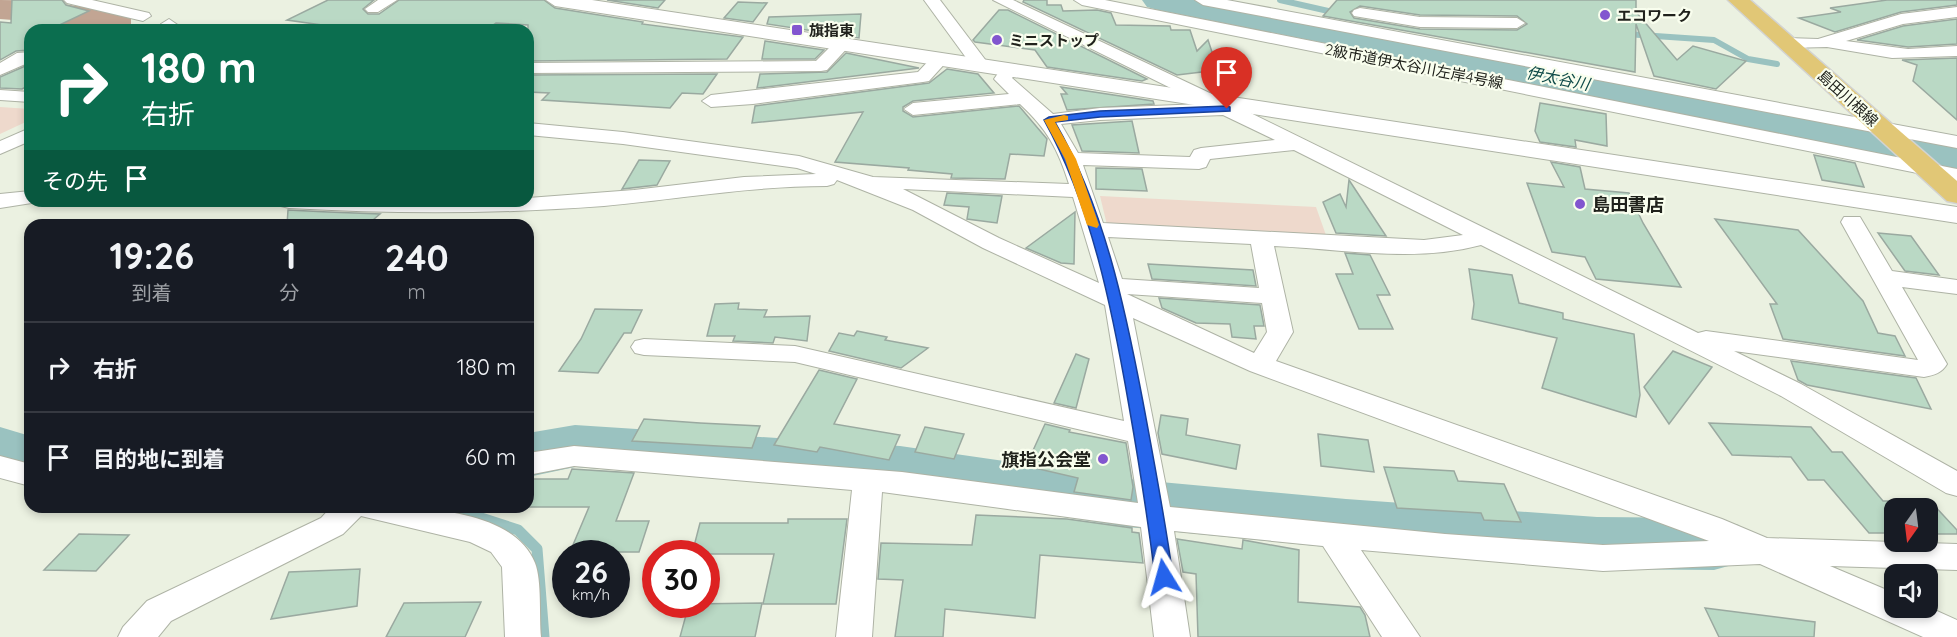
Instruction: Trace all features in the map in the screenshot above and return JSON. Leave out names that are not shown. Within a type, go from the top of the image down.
[{"type":"main road","name":"島田川根線","points":[[1738,0],[1957,195]]},
{"type":"street","points":[[72,0],[143,16]]},
{"type":"street","points":[[373,9],[389,0]]},
{"type":"street","points":[[555,0],[940,59],[1218,105],[1957,215]]},
{"type":"street","points":[[932,0],[981,66]]},
{"type":"street","points":[[1001,0],[1298,144],[1791,390],[1957,485]]},
{"type":"street","name":"2級市道伊太谷川左岸4号線","points":[[1082,0],[1957,174]]},
{"type":"street","points":[[1203,0],[1957,142]]},
{"type":"street","points":[[1298,2],[1420,22],[1518,23]]},
{"type":"street","points":[[1825,42],[1901,19],[1957,12]]},
{"type":"street","points":[[1787,43],[1825,42],[1886,54],[1926,56],[1957,51]]},
{"type":"street","points":[[534,68],[821,66],[843,44]]},
{"type":"street","points":[[0,70],[24,57]]},
{"type":"street","points":[[711,101],[923,77],[940,59]]},
{"type":"street","points":[[1009,70],[1003,78],[1022,98],[1049,120],[1071,159],[1115,293],[1156,517],[1172,637]]},
{"type":"street","points":[[0,95],[24,95]]},
{"type":"street","points":[[913,110],[1022,98]]},
{"type":"street","points":[[1049,120],[1218,105]]},
{"type":"street","points":[[534,130],[623,138],[799,162],[867,182],[921,205],[991,243],[1115,293],[1260,365],[1711,528],[1957,636]]},
{"type":"street","points":[[0,148],[24,137]]},
{"type":"street","points":[[1071,159],[1199,163],[1201,154],[1298,144]]},
{"type":"street","points":[[534,202],[608,199],[774,180],[961,183],[1082,190]]},
{"type":"street","points":[[0,201],[24,198]]},
{"type":"street","points":[[372,207],[409,207]]},
{"type":"street","points":[[1683,336],[1924,369],[1934,364],[1852,222]]},
{"type":"street","points":[[1094,229],[1424,247],[1454,245],[1483,237]]},
{"type":"street","points":[[1260,365],[1280,332],[1262,238]]},
{"type":"street","points":[[1884,277],[1957,287]]},
{"type":"street","points":[[1115,293],[1272,296]]},
{"type":"street","points":[[644,347],[795,354],[1142,435]]},
{"type":"street","points":[[534,463],[574,456],[868,480],[1156,517],[1603,558],[1765,551],[1957,557]]},
{"type":"street","points":[[0,467],[24,473]]},
{"type":"street","points":[[854,637],[868,480]]},
{"type":"street","points":[[136,637],[159,611],[332,526],[345,513]]},
{"type":"street","points":[[396,513],[477,532],[503,543],[519,565],[523,637]]},
{"type":"street","points":[[1333,535],[1402,637]]},
{"type":"shaded area","points":[[0,0],[17,0],[50,2],[98,10],[131,17],[131,24],[51,24],[0,19]]},
{"type":"shaded area","points":[[0,107],[24,109],[24,123],[0,134]]},
{"type":"shaded area","points":[[1100,196],[1316,207],[1327,238],[1107,225]]},
{"type":"building","points":[[12,0],[62,0],[66,5],[89,11],[62,24],[24,24],[24,50],[16,51],[0,60],[0,22],[11,23]]},
{"type":"building","points":[[328,0],[374,0],[363,9],[368,14],[379,14],[399,0],[544,0],[555,8],[643,22],[642,24],[743,37],[727,59],[534,61],[534,24],[315,24],[287,20]]},
{"type":"building","points":[[607,0],[665,0],[658,8]]},
{"type":"building","points":[[1024,0],[1047,0],[1047,5],[1061,5],[1063,11],[1097,10],[1111,13],[1116,25],[1170,26],[1171,30],[1190,30],[1197,51],[1208,40],[1218,70],[1177,75],[1023,2]]},
{"type":"building","points":[[1337,0],[1636,0],[1636,12],[1677,60],[1693,46],[1746,61],[1716,89],[1654,76],[1636,24],[1635,72],[1323,16]],"holes":[[[1360,6],[1420,15],[1517,16],[1527,24],[1517,30],[1420,29],[1354,18],[1350,12]]]},
{"type":"building","points":[[1887,0],[1957,0],[1957,5],[1901,12],[1835,32],[1799,18],[1841,12],[1830,8]]},
{"type":"building","points":[[738,2],[767,3],[753,22],[724,18]]},
{"type":"building","points":[[999,10],[1008,10],[1147,79],[1142,81],[1047,67],[1035,50],[975,42],[973,40]]},
{"type":"building","points":[[861,14],[859,38],[767,24],[769,17]]},
{"type":"building","points":[[1957,19],[1957,44],[1908,47],[1857,40],[1903,26]]},
{"type":"building","points":[[765,41],[824,50],[815,59],[762,59]]},
{"type":"building","points":[[846,53],[919,68],[757,88],[760,74],[827,72]]},
{"type":"building","points":[[1957,58],[1957,120],[1913,81],[1917,65],[1902,60]]},
{"type":"building","points":[[24,67],[24,88],[0,88],[0,77]]},
{"type":"building","points":[[947,69],[978,74],[994,93],[913,101],[903,107],[903,111],[913,117],[1019,106],[1047,139],[1044,156],[1010,154],[1005,179],[951,178],[952,174],[908,170],[909,168],[835,162],[863,112],[752,123],[755,106],[929,83]]},
{"type":"building","points":[[717,74],[703,94],[682,93],[670,108],[542,100],[549,93],[534,92],[534,75]]},
{"type":"building","points":[[1061,87],[1153,101],[1154,104],[1067,110],[1061,94],[1067,94]]},
{"type":"building","points":[[1540,103],[1606,114],[1607,146],[1575,140],[1576,147],[1540,142],[1535,131]]},
{"type":"building","points":[[1132,121],[1139,153],[1082,151],[1072,125]]},
{"type":"building","points":[[1814,155],[1855,163],[1864,187],[1822,180]]},
{"type":"building","points":[[639,160],[670,161],[657,185],[622,189]]},
{"type":"building","points":[[1551,162],[1580,167],[1585,189],[1629,193],[1643,223],[1681,287],[1596,279],[1585,257],[1552,252],[1527,183],[1564,187]]},
{"type":"building","points":[[1096,168],[1142,169],[1147,191],[1096,189]]},
{"type":"building","points":[[1349,180],[1386,236],[1336,233],[1323,202],[1340,194],[1346,207]]},
{"type":"building","points":[[947,193],[1002,196],[997,223],[967,219],[969,207],[944,205]]},
{"type":"building","points":[[288,210],[380,214],[374,219],[287,219]]},
{"type":"building","points":[[1075,212],[1074,264],[1061,263],[1026,248]]},
{"type":"building","points":[[1715,219],[1798,230],[1863,301],[1878,333],[1895,336],[1905,356],[1783,339],[1770,304],[1777,304]]},
{"type":"building","points":[[1878,233],[1911,236],[1939,275],[1905,271]]},
{"type":"building","points":[[1345,253],[1370,255],[1390,295],[1377,295],[1393,329],[1359,329],[1336,274],[1353,274]]},
{"type":"building","points":[[1148,264],[1253,270],[1256,286],[1152,279]]},
{"type":"building","points":[[1469,269],[1512,275],[1519,303],[1563,313],[1563,319],[1634,334],[1640,395],[1636,417],[1542,388],[1557,338],[1472,319],[1474,304]]},
{"type":"building","points":[[1159,298],[1260,305],[1264,326],[1254,326],[1256,339],[1232,337],[1230,324],[1196,323],[1162,308]]},
{"type":"building","points":[[739,303],[738,309],[767,310],[764,317],[810,316],[807,341],[775,337],[773,343],[733,341],[735,336],[707,336],[715,304]]},
{"type":"building","points":[[595,309],[642,310],[631,333],[624,333],[598,373],[559,371],[581,339]]},
{"type":"building","points":[[857,331],[887,337],[885,340],[928,348],[901,368],[829,351],[839,333],[854,336]]},
{"type":"building","points":[[1673,351],[1712,367],[1669,424],[1644,387]]},
{"type":"building","points":[[1076,354],[1089,359],[1076,408],[1054,403]]},
{"type":"building","points":[[1791,361],[1916,378],[1931,409],[1807,385],[1798,380]]},
{"type":"building","points":[[819,370],[857,379],[834,424],[900,435],[889,460],[820,447],[817,452],[774,445]]},
{"type":"building","points":[[1161,415],[1188,419],[1186,435],[1240,445],[1236,469],[1162,454],[1158,433]]},
{"type":"building","points":[[644,419],[760,426],[752,448],[632,441]]},
{"type":"building","points":[[1709,423],[1811,427],[1832,452],[1842,452],[1884,501],[1884,533],[1869,533],[1824,480],[1808,480],[1791,457],[1732,455]]},
{"type":"building","points":[[1045,424],[1070,430],[1069,432],[1126,443],[1133,487],[1131,500],[1074,492],[1078,478],[1026,466]]},
{"type":"building","points":[[925,427],[964,434],[954,459],[915,452]]},
{"type":"building","points":[[1318,434],[1368,440],[1374,472],[1321,466]]},
{"type":"building","points":[[1384,467],[1454,471],[1458,481],[1504,484],[1521,522],[1484,520],[1481,513],[1397,508]]},
{"type":"building","points":[[572,469],[634,473],[616,521],[649,521],[639,552],[630,552],[630,540],[575,540],[589,507],[534,507],[534,479],[568,479]]},
{"type":"building","points":[[1938,510],[1957,530],[1957,534],[1938,534]]},
{"type":"building","points":[[976,515],[1067,519],[1132,528],[1132,532],[1139,533],[1143,563],[1040,555],[1035,618],[945,609],[943,637],[895,637],[903,580],[878,579],[881,543],[972,545]]},
{"type":"building","points":[[788,519],[847,519],[836,604],[763,604],[774,554],[720,554],[720,540],[696,540],[700,523],[788,523]]},
{"type":"building","points":[[79,534],[129,535],[96,571],[44,570]]},
{"type":"building","points":[[1177,539],[1242,549],[1243,540],[1299,550],[1298,602],[1360,607],[1365,615],[1370,637],[1198,637],[1196,574],[1183,572]]},
{"type":"building","points":[[360,569],[357,606],[271,619],[289,572]]},
{"type":"building","points":[[481,602],[465,637],[386,637],[404,603]]},
{"type":"building","points":[[762,603],[755,637],[680,637],[685,618],[720,618],[720,604]]},
{"type":"building","points":[[1705,608],[1815,622],[1814,637],[1719,637]]},
{"type":"waterway","name":"伊太谷川","points":[[1158,0],[1957,156]]},
{"type":"waterway","points":[[1280,0],[1337,13]]},
{"type":"waterway","points":[[1626,34],[1714,40],[1748,59],[1777,64]]},
{"type":"waterway","points":[[534,454],[575,446],[900,469],[1128,503],[1346,524],[1597,543],[1714,544]]},
{"type":"waterway","points":[[0,449],[24,456]]},
{"type":"waterway","points":[[458,513],[518,530],[537,549],[544,637]]},
{"type":"slow traffic","points":[[1064,118],[1049,120],[1071,159],[1093,225]]},
{"type":"place","name":"エコワーク","points":[[1605,15]]},
{"type":"place","name":"旗指東","points":[[797,30]]},
{"type":"place","name":"ミニストップ","points":[[997,40]]},
{"type":"place","name":"島田書店","points":[[1580,204]]},
{"type":"place","name":"旗指公会堂","points":[[1103,459]]},
{"type":"route","points":[[1164,577],[1156,517],[1117,300],[1071,159],[1049,120],[1100,114],[1227,109]]}]
